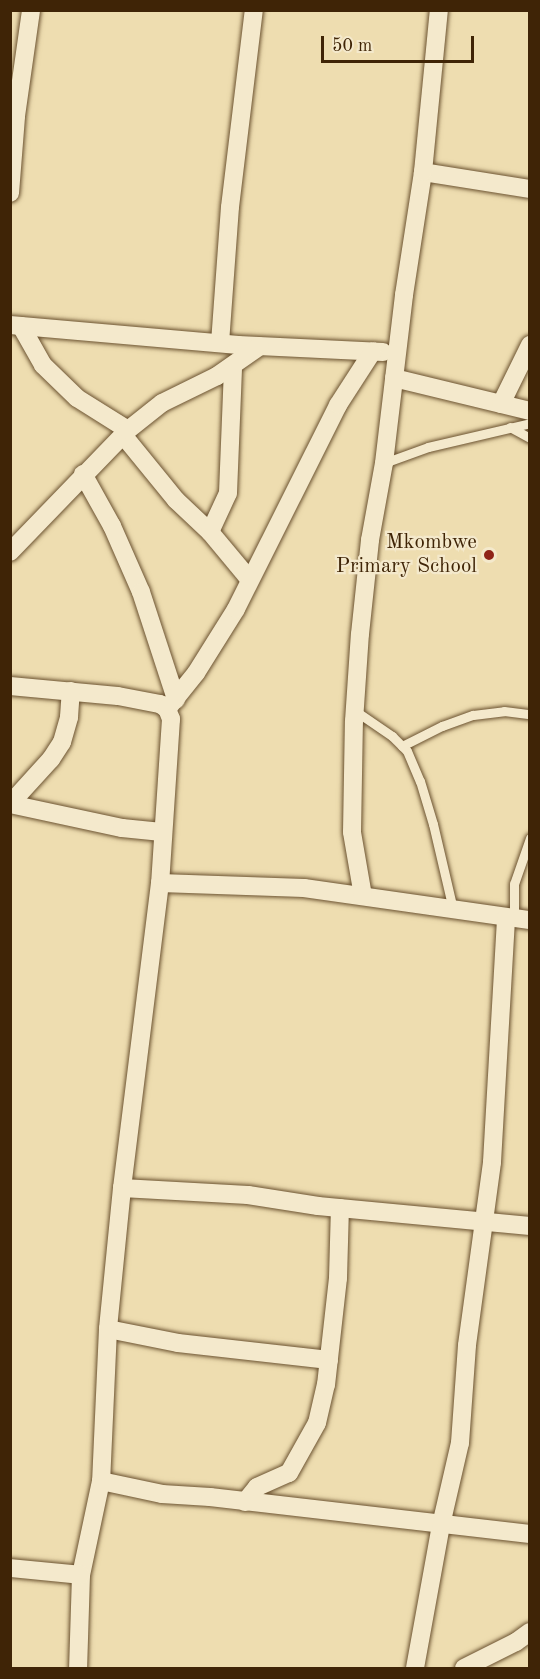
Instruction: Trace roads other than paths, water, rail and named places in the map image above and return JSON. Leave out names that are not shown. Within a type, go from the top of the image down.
[{"type":"street","points":[[10,194],[13,116],[31,10]]},
{"type":"street","points":[[220,343],[230,207],[254,10]]},
{"type":"street","points":[[363,896],[352,832],[354,710],[370,540],[384,463],[397,352],[423,172],[439,10]]},
{"type":"street","points":[[423,172],[530,189]]},
{"type":"street","points":[[16,325],[260,346],[397,352]]},
{"type":"street","points":[[16,325],[43,365],[77,398],[126,432],[176,500],[210,532],[250,580]]},
{"type":"street","points":[[501,404],[530,345]]},
{"type":"street","points":[[10,552],[126,432],[162,403],[233,366],[260,346]]},
{"type":"street","points":[[171,704],[196,673],[231,618],[338,405],[373,351]]},
{"type":"street","points":[[210,532],[228,494],[233,366]]},
{"type":"street","points":[[394,378],[530,411]]},
{"type":"street","points":[[78,1668],[81,1575],[101,1481],[108,1329],[122,1188],[160,883],[162,832],[172,730],[171,704],[141,592],[112,526],[83,474]]},
{"type":"street","points":[[10,686],[171,704]]},
{"type":"street","points":[[10,804],[51,759],[62,742],[69,717],[71,692]]},
{"type":"street","points":[[10,804],[122,828],[162,832]]},
{"type":"street","points":[[160,883],[304,888],[517,918],[493,1151],[467,1345],[460,1443],[441,1525],[416,1668]]},
{"type":"street","points":[[122,1188],[248,1195],[340,1208],[530,1226]]},
{"type":"street","points":[[245,1502],[257,1487],[289,1473],[302,1454],[317,1423],[326,1385],[338,1278],[340,1208]]},
{"type":"street","points":[[108,1329],[178,1343],[328,1360]]},
{"type":"street","points":[[101,1481],[162,1494],[530,1534]]},
{"type":"street","points":[[10,1568],[81,1575]]},
{"type":"street","points":[[464,1668],[516,1642],[530,1632]]},
{"type":"lane","points":[[384,463],[428,447],[530,423]]},
{"type":"lane","points":[[510,427],[530,438]]},
{"type":"lane","points":[[354,710],[402,746],[420,781],[453,909]]},
{"type":"lane","points":[[402,746],[442,726],[473,715],[504,711],[530,714]]},
{"type":"lane","points":[[517,918],[514,884],[530,838]]},
{"type":"place","name":"Mkombwe Primary School","points":[[489,555]]}]
